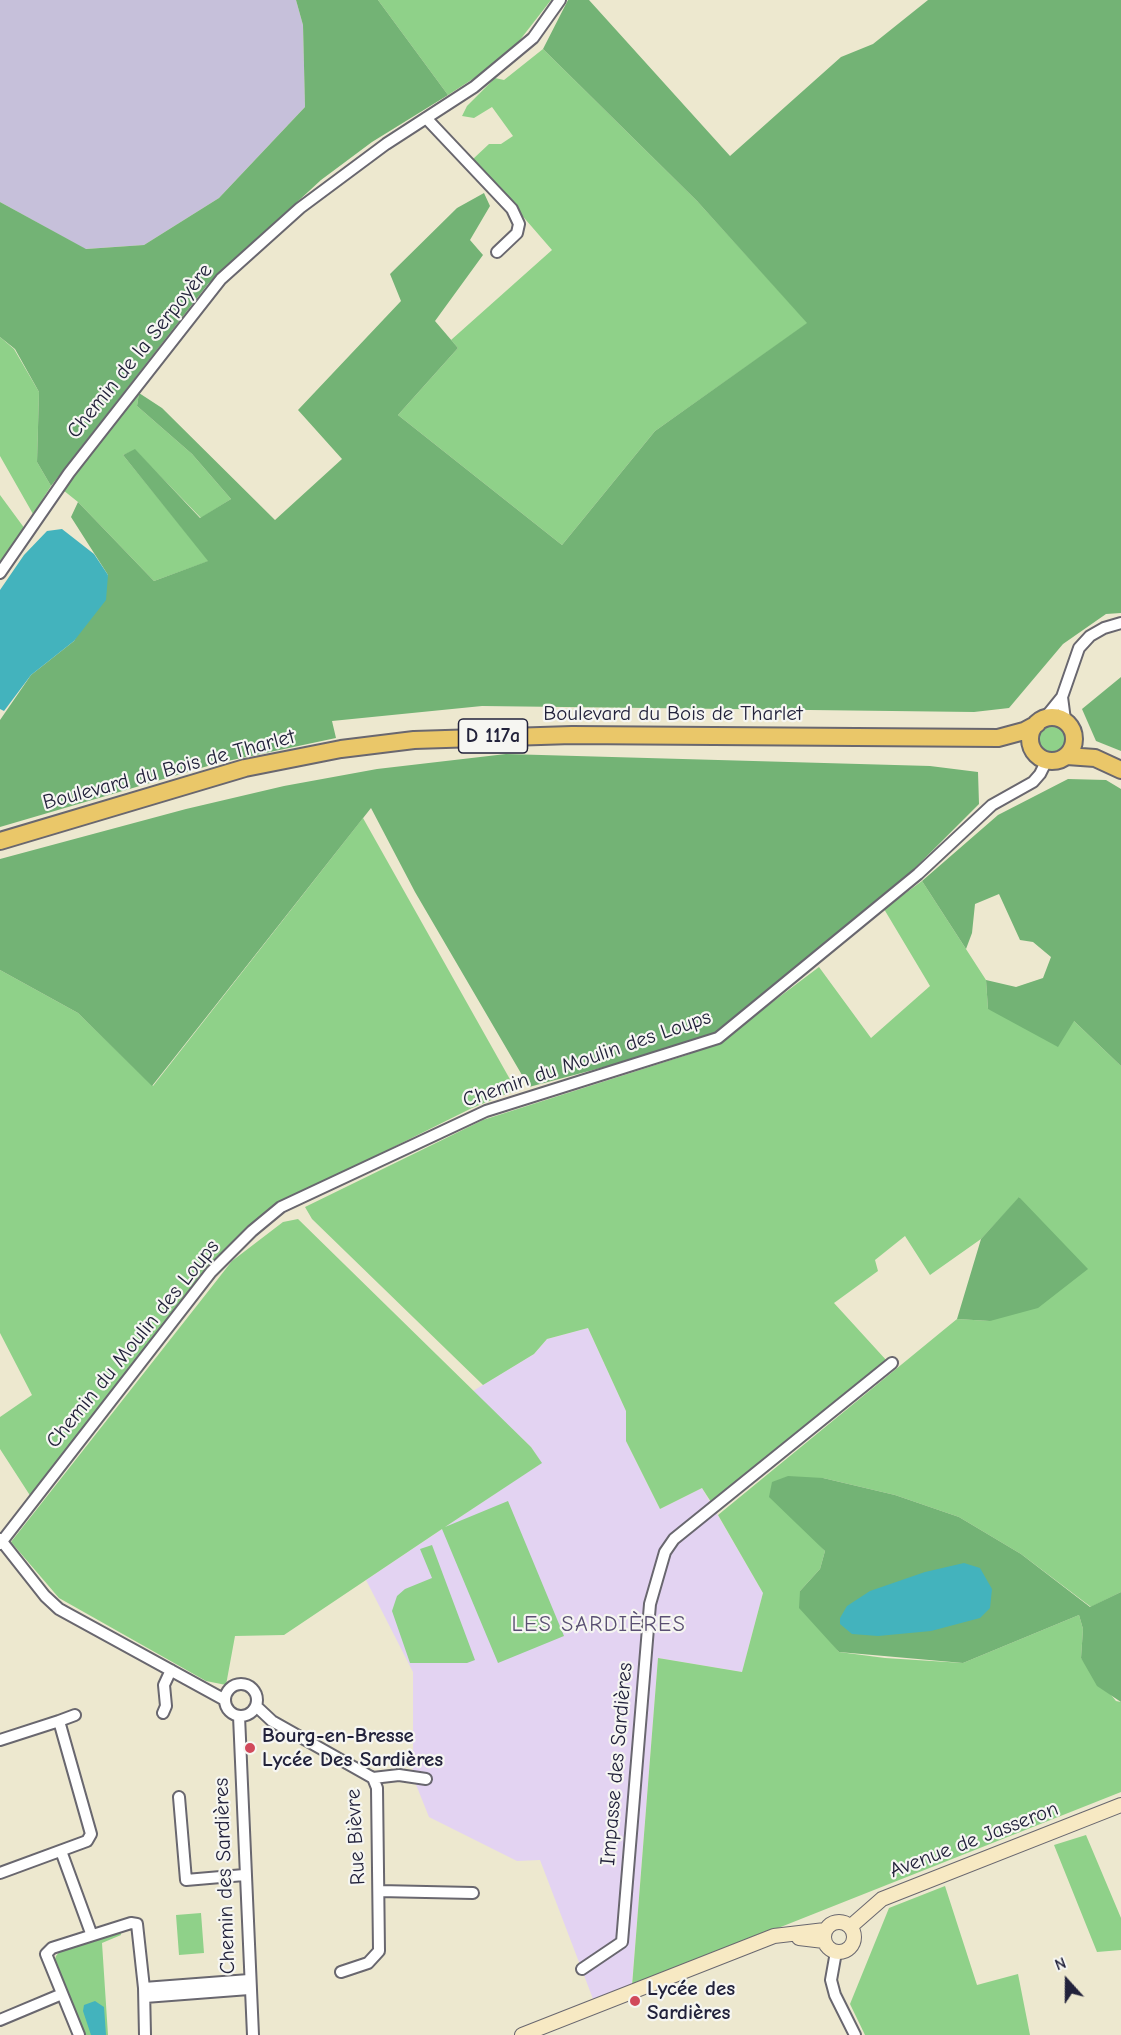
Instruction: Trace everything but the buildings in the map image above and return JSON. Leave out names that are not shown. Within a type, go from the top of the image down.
[{"type":"main road","points":[[1075,737],[1067,756],[1047,760],[1033,750],[1031,733],[1041,721],[1065,720],[1075,737],[1095,758]]},
{"type":"main road","name":"Boulevard du Bois de Tharlet","points":[[0,841],[245,768],[341,749],[414,740],[560,735],[998,738],[1024,731],[1041,721]]},
{"type":"main road","name":"Boulevard du Bois de Tharlet","points":[[998,738],[1033,750]]},
{"type":"main road","points":[[1067,756],[1095,758],[1121,770]]},
{"type":"main road","name":"Avenue de Jasseron","points":[[850,1927],[889,1896],[1121,1805]]},
{"type":"main road","points":[[539,2035],[776,1940],[825,1935],[838,1922],[850,1927],[854,1936],[851,1946],[836,1952],[827,1947],[825,1935]]},
{"type":"main road","points":[[522,2035],[774,1936],[825,1935]]},
{"type":"street","name":"Chemin de la Serpoyère","points":[[0,573],[69,473],[221,279],[300,208],[426,118],[474,87],[533,38],[560,0]]},
{"type":"street","points":[[426,118],[512,209],[519,224],[518,233],[497,252]]},
{"type":"street","points":[[1041,721],[1062,697],[1079,648],[1090,636],[1104,628],[1121,623]]},
{"type":"street","points":[[1062,697],[1065,720]]},
{"type":"street","name":"Chemin du Moulin des Loups","points":[[1,1542],[211,1272],[252,1231],[281,1208],[486,1111],[718,1038],[918,874],[992,805],[1032,782],[1040,774],[1047,760]]},
{"type":"street","name":"Impasse des Sardières","points":[[582,1970],[622,1942],[650,1604],[665,1552],[674,1539],[892,1363]]},
{"type":"street","points":[[1,1542],[45,1596],[59,1609],[202,1688],[225,1700],[229,1710],[239,1716],[248,1714],[256,1706],[257,1698],[251,1688],[239,1684],[230,1689],[202,1688]]},
{"type":"street","points":[[163,1713],[166,1706],[164,1685],[171,1670]]},
{"type":"street","points":[[225,1700],[230,1689]]},
{"type":"street","name":"Rue Bièvre","points":[[256,1706],[272,1721],[373,1778],[376,1788],[379,1951],[368,1963],[341,1972]]},
{"type":"street","points":[[0,1740],[75,1715]]},
{"type":"street","name":"Chemin des Sardières","points":[[239,1716],[244,1875],[253,2035]]},
{"type":"street","points":[[0,1873],[87,1841],[91,1834],[60,1721]]},
{"type":"street","points":[[373,1778],[399,1775],[426,1779]]},
{"type":"street","points":[[179,1797],[186,1880],[244,1875]]},
{"type":"street","points":[[61,1851],[91,1933]]},
{"type":"street","points":[[379,1892],[474,1893]]},
{"type":"street","points":[[79,2035],[46,1954],[52,1947],[91,1933],[137,1924],[144,1993],[145,2035]]},
{"type":"street","points":[[836,1952],[831,1980],[834,1995],[855,2035]]},
{"type":"street","points":[[144,1993],[249,1984]]},
{"type":"street","points":[[0,2020],[62,1994]]},
{"type":"shaded area","points":[[0,0],[296,0],[303,25],[305,107],[219,198],[144,245],[85,249],[0,202]]},
{"type":"shaded area","points":[[588,1328],[626,1411],[626,1441],[660,1509],[702,1488],[763,1593],[742,1672],[658,1658],[631,1996],[598,2012],[540,1860],[517,1861],[429,1817],[413,1777],[413,1672],[366,1580],[541,1463],[531,1447],[473,1391],[534,1354],[547,1339]]},
{"type":"green space","points":[[296,0],[378,0],[448,95],[372,142],[321,180],[208,284],[51,486],[37,462],[39,392],[15,349],[0,337],[0,202],[86,249],[144,245],[219,198],[305,107],[303,25]]},
{"type":"green space","points":[[378,0],[551,0],[516,45],[479,75],[448,95]]},
{"type":"green space","points":[[568,0],[589,0],[730,156],[841,57],[873,44],[928,0],[1121,0],[1121,613],[1106,614],[1063,644],[1009,708],[974,712],[482,706],[332,721],[336,738],[218,763],[0,827],[0,720],[31,675],[74,641],[108,575],[71,517],[78,502],[154,581],[208,561],[123,455],[135,449],[200,518],[231,499],[192,454],[137,406],[139,393],[162,408],[275,520],[342,459],[298,410],[401,301],[390,274],[457,208],[484,193],[490,206],[470,240],[483,255],[435,321],[458,348],[398,415],[562,545],[655,431],[807,323],[697,201],[543,49]]},
{"type":"green space","points":[[543,49],[697,201],[808,323],[655,431],[562,545],[398,415],[458,348],[451,340],[552,250],[473,159],[489,144],[501,144],[513,136],[492,107],[474,118],[462,116],[467,106],[495,78],[504,80]]},
{"type":"green space","points":[[0,337],[14,349],[39,392],[37,462],[51,486],[33,514],[0,456]]},
{"type":"green space","points":[[139,393],[137,406],[192,454],[231,499],[201,518],[135,450],[123,455],[209,561],[154,581],[78,502],[63,490]]},
{"type":"green space","points":[[0,495],[25,529],[0,566]]},
{"type":"green space","points":[[1121,677],[1121,751],[1096,741],[1082,709]]},
{"type":"green space","points":[[1052,725],[1062,729],[1066,739],[1062,749],[1052,753],[1042,749],[1038,739],[1042,729]]},
{"type":"green space","points":[[506,754],[930,766],[978,772],[979,804],[914,869],[713,1038],[529,1087],[415,892],[371,808],[152,1086],[78,1013],[0,970],[0,859],[186,809],[284,786],[377,769]]},
{"type":"green space","points":[[1068,779],[1106,780],[1121,789],[1121,1066],[1074,1021],[1058,1047],[988,1009],[986,980],[1016,987],[1043,978],[1051,957],[1033,942],[1020,940],[999,894],[975,904],[972,933],[966,949],[922,881],[998,815]]},
{"type":"green space","points":[[363,818],[516,1090],[472,1108],[291,1198],[258,1219],[208,1268],[31,1497],[0,1449],[0,1417],[32,1395],[0,1333],[0,970],[78,1013],[153,1086]]},
{"type":"green space","points":[[922,881],[986,980],[988,1009],[1074,1021],[1121,1066],[1121,1592],[1091,1607],[1021,1554],[959,1517],[895,1495],[823,1478],[811,1535],[825,1551],[820,1569],[800,1591],[821,1629],[839,1652],[885,1658],[963,1663],[1079,1615],[1083,1629],[1081,1658],[1116,1701],[1121,1702],[1121,1792],[632,1986],[658,1658],[742,1672],[763,1593],[718,1515],[957,1319],[990,1321],[1020,1197],[981,1239],[930,1275],[905,1236],[875,1260],[878,1271],[834,1303],[887,1361],[711,1502],[702,1488],[660,1509],[626,1441],[626,1411],[588,1328],[547,1339],[534,1354],[483,1385],[312,1219],[305,1207],[483,1120],[687,1055],[721,1041],[819,967],[871,1038],[930,986],[884,909]]},
{"type":"green space","points":[[1019,1197],[1088,1269],[1038,1308],[990,1321],[957,1319],[981,1239]]},
{"type":"green space","points":[[298,1219],[531,1447],[542,1463],[445,1527],[508,1501],[564,1636],[498,1663],[442,1529],[284,1635],[235,1636],[226,1685],[206,1681],[59,1598],[11,1542],[232,1261],[283,1222]]},
{"type":"green space","points":[[788,1476],[823,1478],[895,1495],[959,1517],[1021,1554],[1090,1607],[1121,1592],[1121,1702],[1097,1686],[1081,1658],[1083,1629],[1079,1615],[963,1663],[839,1652],[799,1608],[800,1591],[820,1569],[825,1551],[769,1497],[772,1482]]},
{"type":"green space","points":[[432,1545],[475,1660],[467,1663],[410,1663],[392,1611],[397,1596],[405,1589],[432,1578],[420,1549]]},
{"type":"green space","points":[[1086,1835],[1121,1918],[1121,1950],[1097,1952],[1054,1845]]},
{"type":"green space","points":[[945,1886],[977,1985],[1018,1974],[1030,2035],[865,2035],[850,2004],[889,1908]]},
{"type":"green space","points":[[201,1913],[204,1953],[179,1955],[176,1915]]},
{"type":"green space","points":[[120,1929],[121,1935],[102,1943],[108,2035],[84,2035],[54,1962],[56,1956],[61,1950]]},
{"type":"water","points":[[62,529],[94,554],[108,575],[106,600],[74,641],[31,675],[4,711],[0,709],[0,590],[24,555],[47,531]]},
{"type":"water","points":[[964,1563],[980,1568],[992,1589],[990,1608],[980,1618],[931,1631],[878,1636],[852,1634],[840,1624],[840,1618],[847,1606],[870,1591],[925,1572]]},
{"type":"water","points":[[95,2001],[104,2007],[106,2035],[91,2035],[83,2011],[84,2005]]},
{"type":"place","name":"Bourg-en-Bresse Lycée Des Sardières","points":[[250,1748]]},
{"type":"place","name":"Lycée des Sardières","points":[[635,2001]]},
{"type":"district","name":"LES SARDIÈRES","points":[[599,1625]]}]
